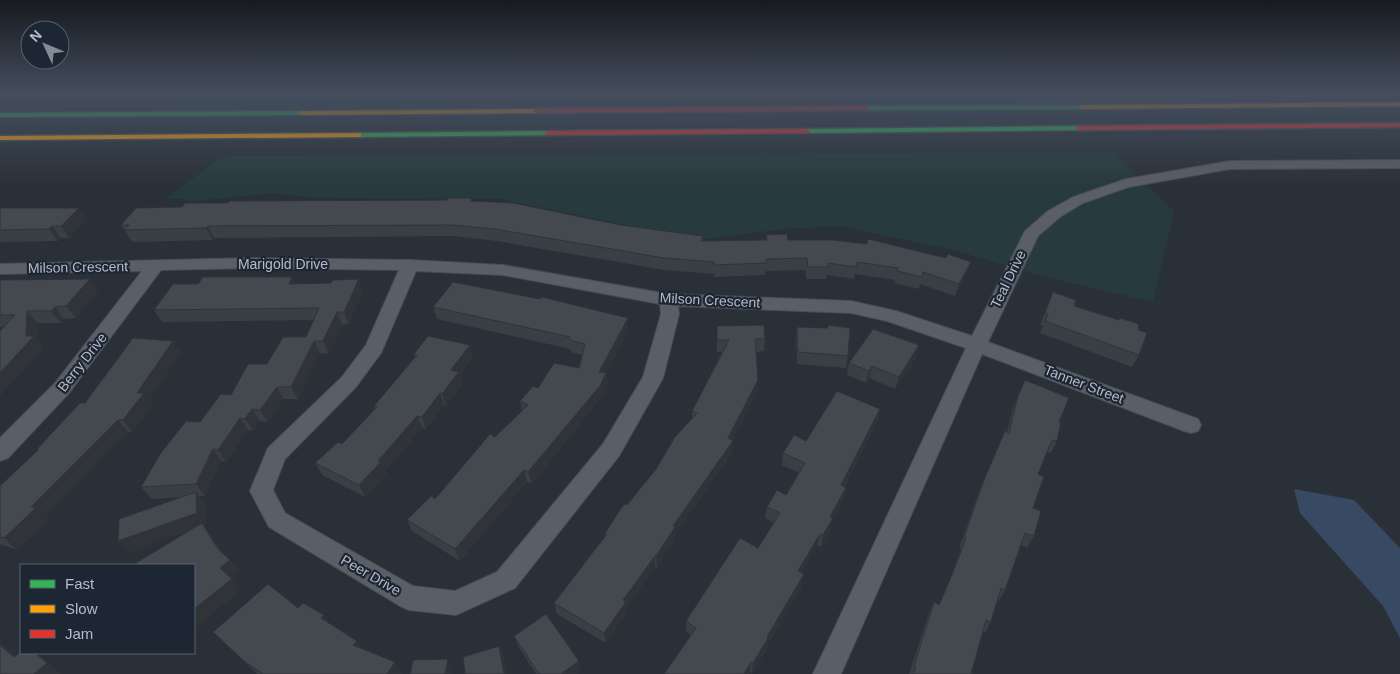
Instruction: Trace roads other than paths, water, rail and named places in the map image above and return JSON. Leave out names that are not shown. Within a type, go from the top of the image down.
[{"type":"highway","points":[[0,138],[1351,125]]},
{"type":"street","name":"Teal Drive","points":[[827,674],[977,344],[1031,234],[1054,214],[1078,200],[1126,183],[1221,166],[1400,164]]},
{"type":"street","name":"Milson Crescent","points":[[0,269],[156,265]]},
{"type":"street","name":"Marigold Drive","points":[[156,265],[410,265]]},
{"type":"street","name":"Berry Drive","points":[[0,452],[62,388],[156,265]]},
{"type":"street","name":"Milson Crescent","points":[[410,265],[503,270],[668,300],[851,307],[890,315],[977,344]]},
{"type":"street","name":"Peer Drive","points":[[410,265],[374,348],[349,382],[276,454],[261,491],[277,520],[409,598],[456,602],[506,580],[611,450],[653,378],[670,314],[668,300]]},
{"type":"street","name":"Tanner Street","points":[[977,344],[1191,425]]},
{"type":"water","points":[[1294,489],[1354,500],[1400,548],[1400,638],[1383,606],[1300,513]]}]
